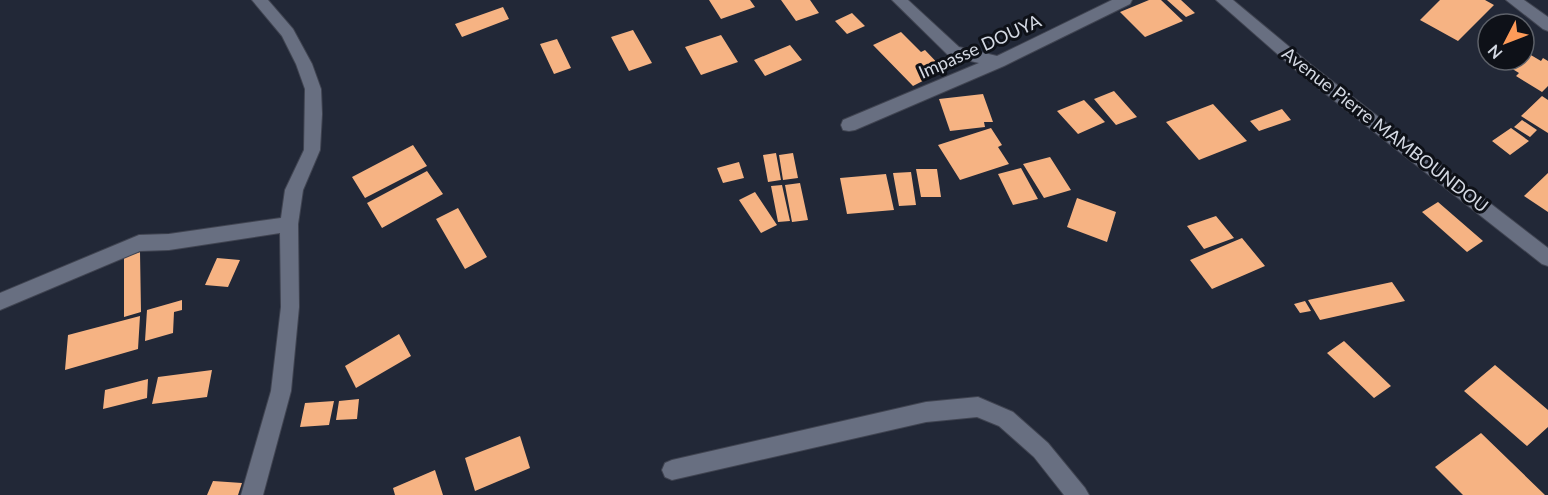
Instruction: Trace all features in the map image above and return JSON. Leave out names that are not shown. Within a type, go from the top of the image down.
[{"type":"street","points":[[252,495],[281,391],[290,307],[289,224],[294,190],[312,150],[314,114],[313,88],[304,64],[288,33],[259,0]]},
{"type":"street","points":[[899,0],[954,52],[998,62]]},
{"type":"street","name":"Impasse DOUYA","points":[[849,125],[998,62],[1125,0]]},
{"type":"street","name":"Avenue Pierre MAMBOUNDOU","points":[[1223,0],[1304,68],[1547,257]]},
{"type":"street","points":[[1513,0],[1548,25]]},
{"type":"street","points":[[0,302],[139,243],[169,243],[289,224]]},
{"type":"street","points":[[672,470],[926,412],[978,407],[1006,418],[1041,450],[1077,495]]},
{"type":"building","points":[[709,0],[750,0],[755,7],[721,19]]},
{"type":"building","points":[[781,0],[810,0],[819,13],[796,21]]},
{"type":"building","points":[[1149,0],[1161,0],[1183,21],[1145,37],[1120,12]]},
{"type":"building","points":[[1167,0],[1181,0],[1195,13],[1186,17]]},
{"type":"building","points":[[1440,0],[1485,0],[1494,5],[1487,12],[1476,12],[1476,23],[1458,41],[1420,20]]},
{"type":"building","points":[[503,7],[509,19],[462,37],[455,24]]},
{"type":"building","points":[[852,13],[865,26],[847,34],[835,21]]},
{"type":"building","points":[[633,30],[652,63],[629,71],[611,37]]},
{"type":"building","points":[[901,32],[921,52],[925,50],[944,70],[913,86],[873,45]]},
{"type":"building","points":[[721,35],[738,62],[701,75],[685,47]]},
{"type":"building","points":[[557,39],[571,68],[554,74],[540,44]]},
{"type":"building","points":[[790,45],[802,60],[765,76],[754,60]]},
{"type":"building","points":[[1536,58],[1541,61],[1543,58],[1548,61],[1548,86],[1542,92],[1516,76],[1519,73],[1517,72],[1536,72]]},
{"type":"building","points":[[1114,91],[1137,117],[1116,125],[1094,99]]},
{"type":"building","points":[[983,94],[993,122],[984,122],[985,127],[950,131],[939,99]]},
{"type":"building","points":[[1542,96],[1548,100],[1548,133],[1521,116]]},
{"type":"building","points":[[1084,100],[1105,122],[1078,134],[1057,111]]},
{"type":"building","points":[[1213,104],[1247,141],[1199,160],[1166,122]]},
{"type":"building","points":[[1282,109],[1291,120],[1259,131],[1250,121]]},
{"type":"building","points":[[1522,120],[1537,130],[1530,137],[1514,127]]},
{"type":"building","points":[[991,128],[1002,145],[998,147],[1009,164],[960,180],[938,145]]},
{"type":"building","points":[[1511,128],[1529,141],[1510,155],[1492,141]]},
{"type":"building","points":[[413,145],[427,166],[365,198],[352,177]]},
{"type":"building","points":[[776,153],[781,180],[768,182],[763,155]]},
{"type":"building","points":[[793,153],[798,178],[783,180],[779,155]]},
{"type":"building","points":[[1050,157],[1071,190],[1044,198],[1023,164]]},
{"type":"building","points":[[739,162],[744,178],[723,183],[717,168]]},
{"type":"building","points":[[1021,168],[1038,199],[1013,205],[998,174]]},
{"type":"building","points":[[916,169],[937,169],[941,197],[921,197]]},
{"type":"building","points":[[427,171],[443,194],[382,228],[367,203]]},
{"type":"building","points":[[911,172],[916,205],[899,206],[893,173]]},
{"type":"building","points":[[1548,173],[1548,212],[1524,196]]},
{"type":"building","points":[[886,174],[894,210],[847,214],[840,178]]},
{"type":"building","points":[[800,183],[808,220],[792,222],[785,185]]},
{"type":"building","points":[[782,185],[790,221],[778,222],[771,186]]},
{"type":"building","points":[[755,192],[777,225],[761,233],[739,200]]},
{"type":"building","points":[[1077,198],[1116,212],[1107,242],[1067,227]]},
{"type":"building","points":[[1438,202],[1483,241],[1467,252],[1422,212]]},
{"type":"building","points":[[458,208],[487,257],[465,269],[436,219]]},
{"type":"building","points":[[1216,216],[1234,238],[1204,249],[1187,226]]},
{"type":"building","points":[[1242,238],[1265,266],[1212,289],[1190,260]]},
{"type":"building","points":[[140,252],[141,312],[124,317],[124,257]]},
{"type":"building","points":[[217,258],[240,260],[228,287],[205,285]]},
{"type":"building","points":[[1392,282],[1405,301],[1320,320],[1308,300]]},
{"type":"building","points":[[182,300],[182,310],[174,312],[173,333],[145,341],[147,310]]},
{"type":"building","points":[[1305,301],[1311,311],[1300,313],[1294,304]]},
{"type":"building","points":[[140,316],[138,349],[65,370],[68,335]]},
{"type":"building","points":[[399,334],[411,356],[356,388],[345,366]]},
{"type":"building","points":[[1344,341],[1391,386],[1374,398],[1327,353]]},
{"type":"building","points":[[1495,365],[1548,410],[1548,427],[1527,446],[1464,391]]},
{"type":"building","points":[[212,370],[207,397],[152,404],[158,377]]},
{"type":"building","points":[[148,379],[147,398],[103,409],[105,390]]},
{"type":"building","points":[[359,399],[357,419],[336,420],[339,401]]},
{"type":"building","points":[[334,401],[329,425],[300,427],[305,403]]},
{"type":"building","points":[[1481,433],[1545,495],[1463,495],[1435,467]]},
{"type":"building","points":[[520,436],[530,468],[475,491],[465,458]]},
{"type":"building","points":[[435,470],[443,495],[395,495],[393,488]]},
{"type":"building","points":[[213,481],[242,483],[238,495],[207,495]]}]
